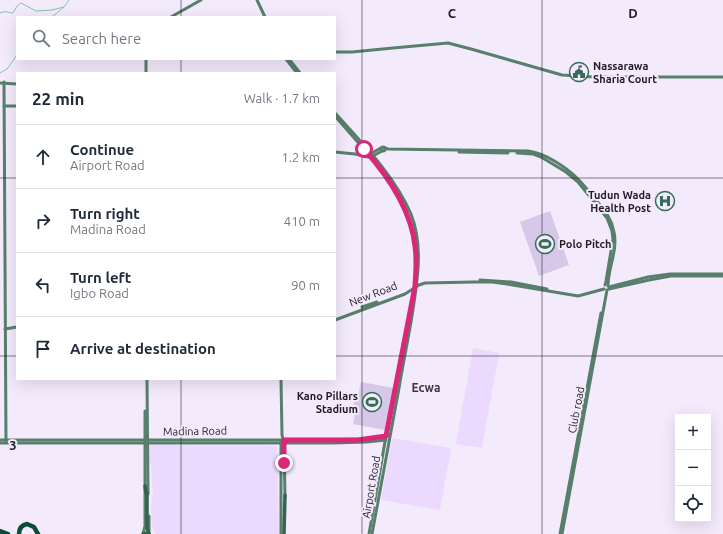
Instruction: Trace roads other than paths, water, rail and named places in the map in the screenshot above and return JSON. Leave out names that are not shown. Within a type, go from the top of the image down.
[{"type":"highway","points":[[19,534],[20,528],[26,525],[32,526],[37,532]]},
{"type":"highway","points":[[0,532],[6,534]]},
{"type":"main road","points":[[173,16],[201,0]]},
{"type":"main road","points":[[258,0],[266,16]]},
{"type":"main road","points":[[336,52],[447,44],[562,76],[594,78],[723,77]]},
{"type":"main road","points":[[146,60],[146,72]]},
{"type":"main road","points":[[289,60],[296,72]]},
{"type":"main road","points":[[289,60],[299,72]]},
{"type":"main road","points":[[0,82],[16,83]]},
{"type":"main road","points":[[4,83],[6,442]]},
{"type":"main road","points":[[4,106],[16,106]]},
{"type":"main road","name":"Airport Road","points":[[336,114],[386,171],[399,192],[411,215],[418,250],[418,272],[416,286],[371,534]]},
{"type":"main road","name":"Airport Road","points":[[336,117],[371,155],[383,171],[406,210],[413,226]]},
{"type":"main road","points":[[359,155],[364,149]]},
{"type":"main road","points":[[336,152],[371,155],[383,149],[534,154],[542,157],[574,178],[609,222],[612,231],[613,250],[606,281],[606,288],[561,534]]},
{"type":"main road","points":[[359,155],[374,161]]},
{"type":"main road","points":[[606,288],[671,276],[723,275]]},
{"type":"main road","name":"New Road","points":[[336,319],[425,283],[492,282],[580,295],[606,288]]},
{"type":"main road","points":[[5,323],[16,327]]},
{"type":"main road","points":[[5,329],[16,327]]},
{"type":"main road","points":[[144,534],[146,486],[146,380]]},
{"type":"main road","points":[[281,380],[283,534]]},
{"type":"main road","name":"Madina Road","points":[[0,442],[352,442],[388,438]]},
{"type":"main road","points":[[146,486],[147,528],[149,534]]},
{"type":"main road","points":[[146,486],[149,534]]},
{"type":"main road","points":[[144,534],[146,529],[147,493]]},
{"type":"main road","points":[[283,495],[283,534]]},
{"type":"main road","points":[[144,534],[149,534]]},
{"type":"waterway","points":[[53,16],[64,7],[69,0]]},
{"type":"waterway","points":[[0,13],[13,13],[17,6],[21,3],[36,11],[52,10],[64,7]]},
{"type":"waterway","points":[[0,73],[7,69],[16,56]]},
{"type":"place","name":"Nassarawa Sharia Court","points":[[579,72]]},
{"type":"place","name":"Tudun Wada Health Post","points":[[665,201]]},
{"type":"place","name":"Polo Pitch","points":[[545,244]]},
{"type":"place","name":"Kano Pillars Stadium","points":[[372,402]]},
{"type":"district","name":"Ecwa","points":[[426,388]]}]
